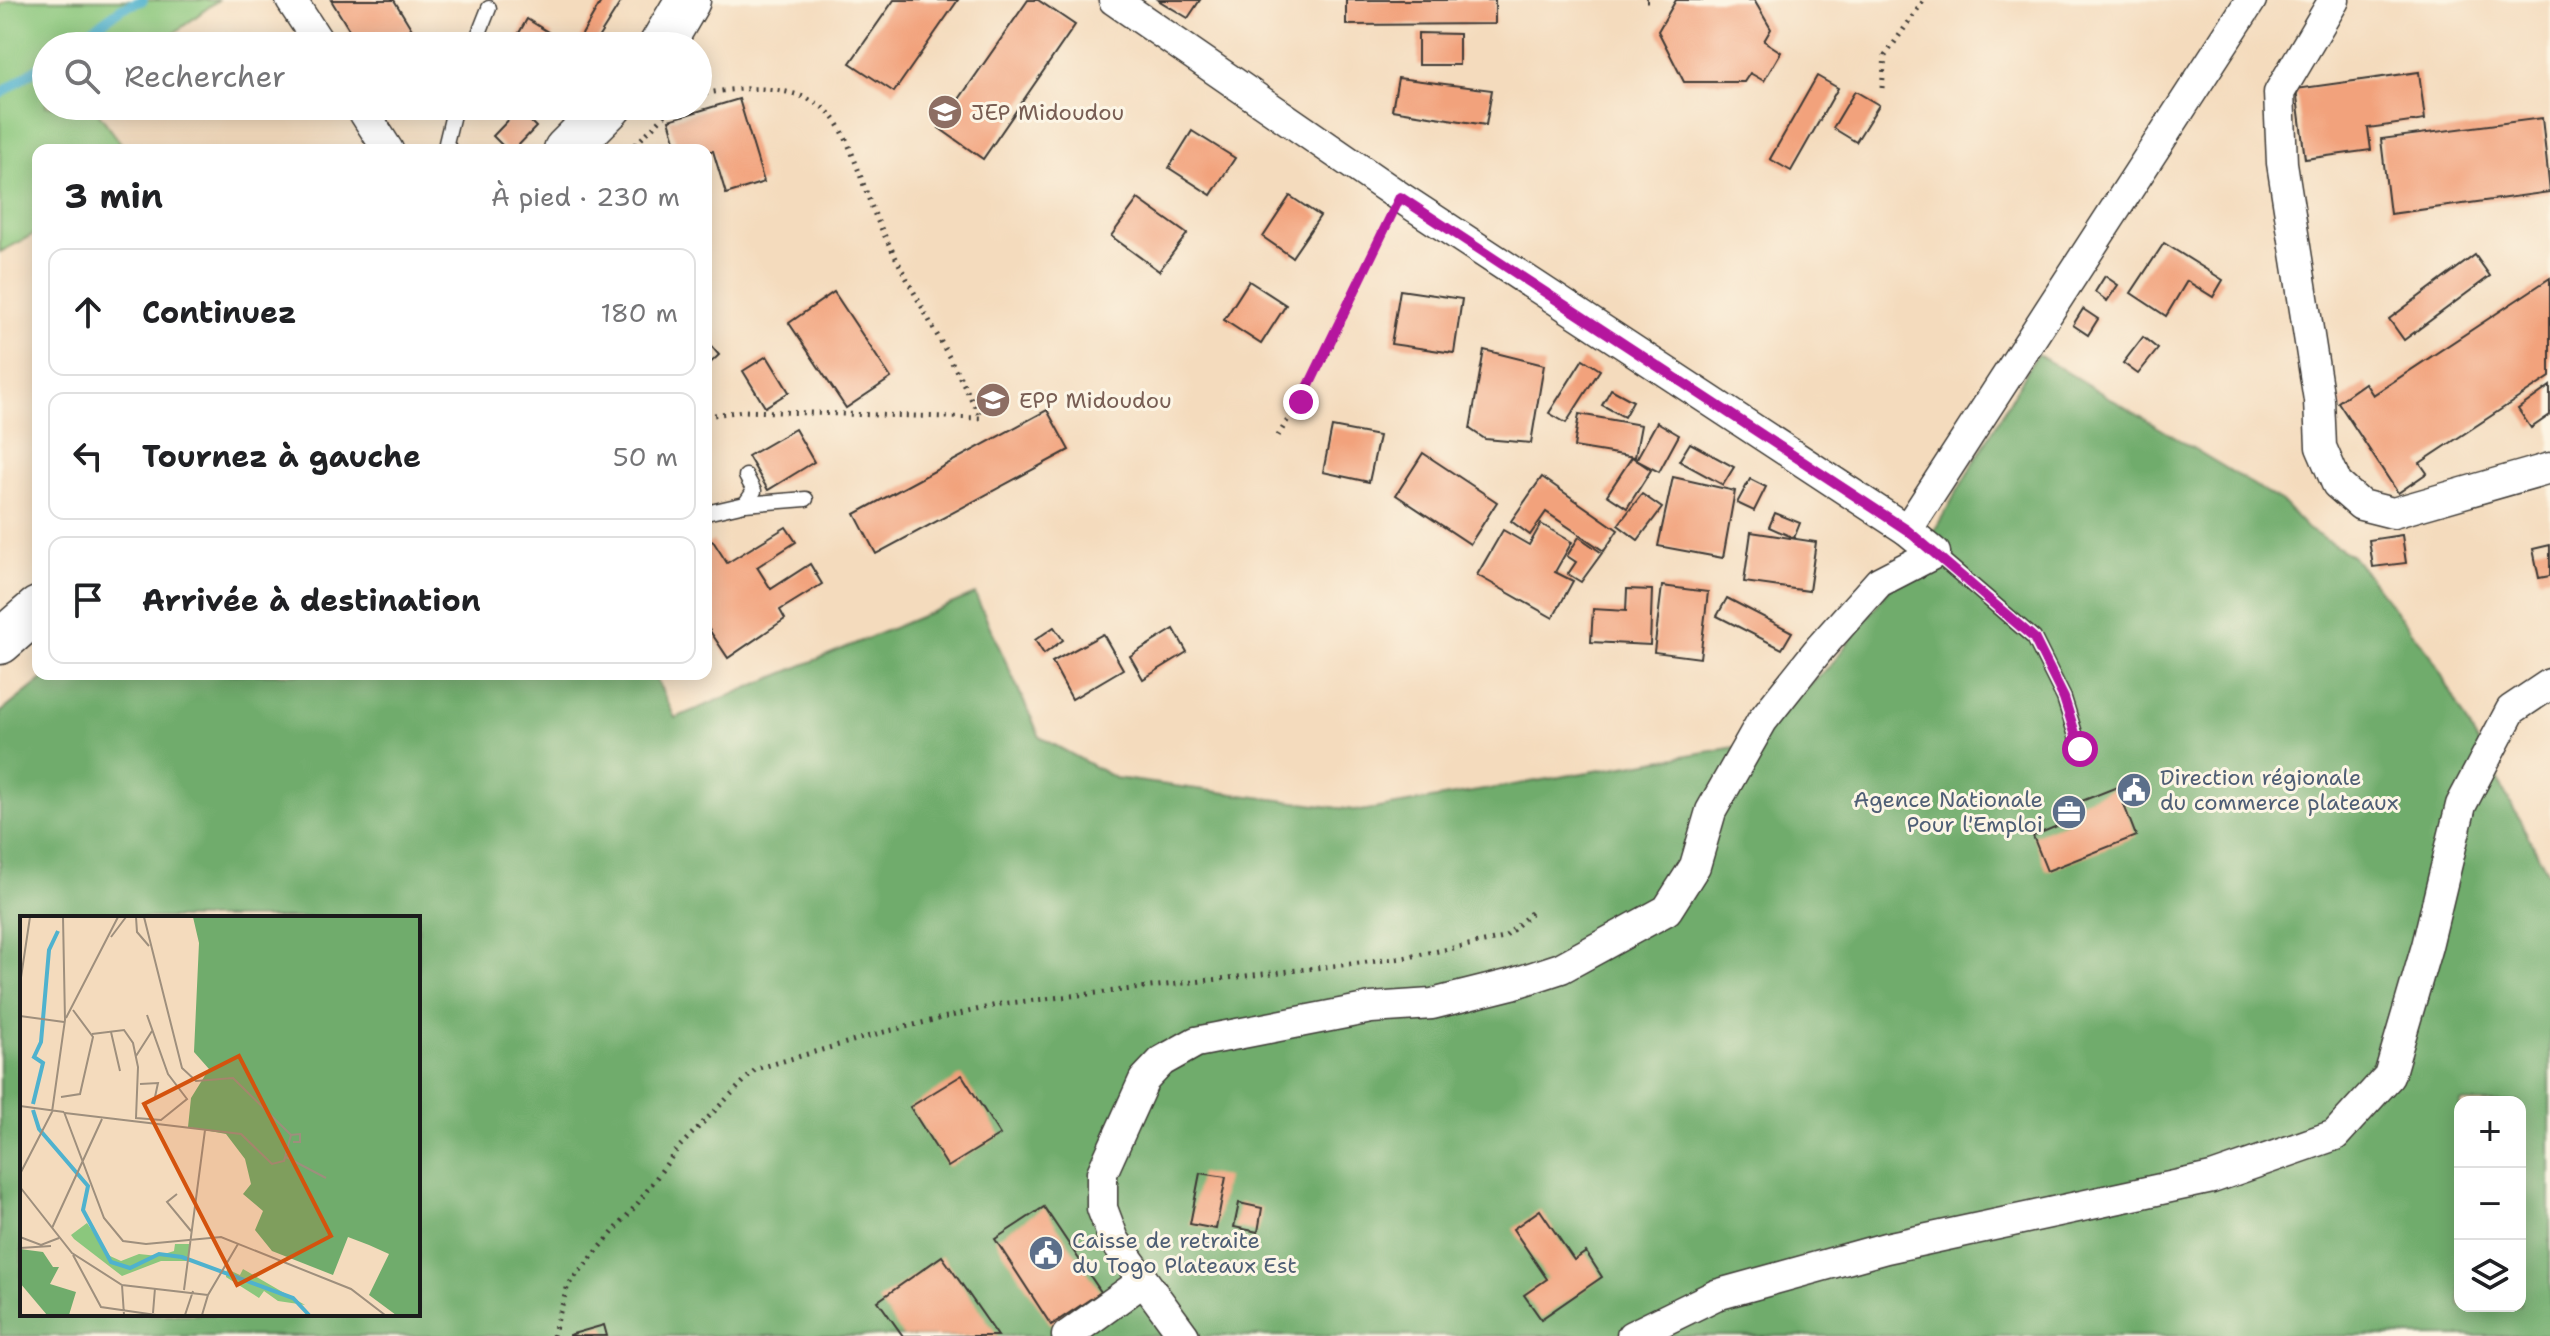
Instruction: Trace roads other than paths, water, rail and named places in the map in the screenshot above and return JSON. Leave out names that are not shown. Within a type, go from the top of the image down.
[{"type":"main road","points":[[669,32],[688,0]]},
{"type":"main road","points":[[572,144],[596,120]]},
{"type":"main road","points":[[0,642],[32,614]]},
{"type":"street","points":[[291,0],[312,32]]},
{"type":"street","points":[[1114,0],[1400,197],[1907,530],[1935,553],[1879,582],[1820,648],[1762,721],[1711,811],[1695,866],[1667,910],[1561,968],[1512,984],[1432,1004],[1371,1008],[1196,1042],[1162,1061],[1144,1080],[1102,1173],[1102,1208],[1114,1240],[1184,1336]]},
{"type":"street","points":[[1907,530],[2251,0]]},
{"type":"street","points":[[2334,0],[2279,93],[2282,163],[2319,400],[2321,447],[2337,484],[2361,505],[2393,513],[2550,468]]},
{"type":"street","points":[[369,120],[384,144]]},
{"type":"street","points":[[1632,1336],[1716,1295],[1886,1248],[2212,1178],[2335,1135],[2389,1076],[2427,946],[2461,805],[2511,710],[2550,684]]},
{"type":"street","points":[[1067,1336],[1142,1282]]},
{"type":"lane","points":[[480,32],[489,8]]},
{"type":"lane","points":[[447,144],[452,120]]},
{"type":"lane","points":[[745,504],[754,491],[746,476]]},
{"type":"lane","points":[[712,512],[745,504],[806,499]]},
{"type":"lane","points":[[1935,553],[2034,638],[2064,698],[2080,749]]},
{"type":"waterway","points":[[89,32],[122,8],[143,0]]},
{"type":"waterway","points":[[0,94],[32,72]]},
{"type":"place","name":"JEP Midoudou","points":[[945,112]]},
{"type":"place","name":"EPP Midoudou","points":[[993,400]]},
{"type":"place","name":"Direction régionale du commerce plateaux","points":[[2134,790]]},
{"type":"place","name":"Agence Nationale Pour l'Emploi","points":[[2069,812]]},
{"type":"place","name":"Caisse de retraite du Togo Plateaux Est","points":[[1046,1253]]}]
